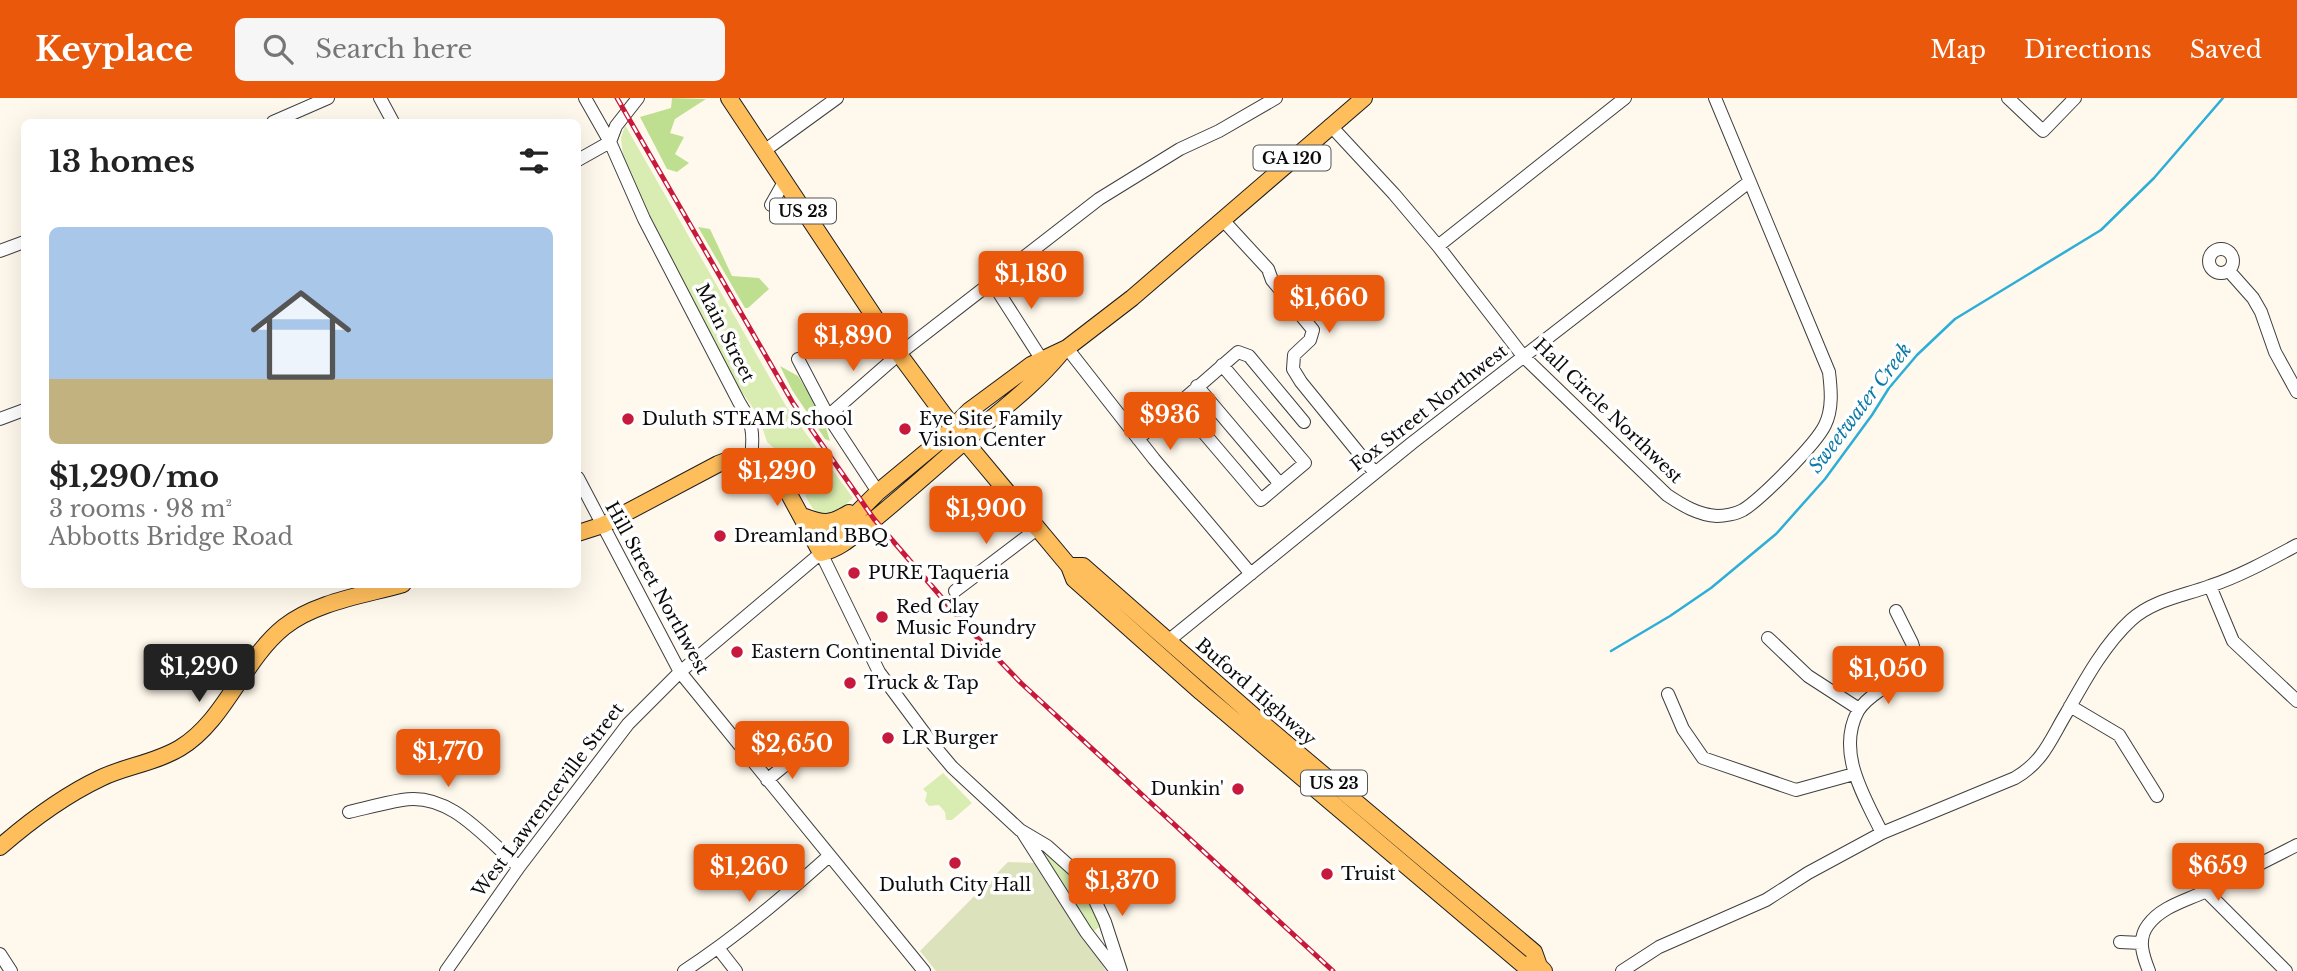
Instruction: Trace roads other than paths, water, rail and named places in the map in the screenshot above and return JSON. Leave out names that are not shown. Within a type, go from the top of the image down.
[{"type":"main road","name":"Buford Highway","points":[[729,98],[899,354],[954,427],[1069,566],[1074,579],[1152,650],[1522,964],[1541,969]]},
{"type":"main road","name":"GA 120","points":[[965,440],[1019,398],[1065,350],[1132,298],[1364,98]]},
{"type":"main road","name":"GA 120","points":[[954,427],[1009,381],[1042,360],[1065,350]]},
{"type":"main road","name":"West Lawrenceville Street","points":[[821,553],[830,540],[878,492],[954,427]]},
{"type":"main road","name":"West Lawrenceville Street","points":[[821,553],[835,550],[842,545],[916,485],[965,440]]},
{"type":"main road","points":[[581,532],[603,525],[718,464],[738,458],[751,458],[778,472],[821,553]]},
{"type":"main road","points":[[802,516],[818,522],[832,522],[864,506]]},
{"type":"main road","name":"Buford Highway","points":[[1069,566],[1083,566],[1219,686],[1534,953],[1541,969]]},
{"type":"main road","points":[[0,847],[61,800],[103,777],[148,764],[181,747],[207,724],[270,640],[301,615],[389,588]]},
{"type":"main road","points":[[1099,600],[1115,605],[1147,635],[1168,641]]},
{"type":"main road","points":[[1152,650],[1156,647],[1162,649],[1202,680],[1219,686]]},
{"type":"main road","points":[[1284,763],[1298,765],[1327,789],[1338,786]]},
{"type":"main road","points":[[1391,853],[1399,850],[1427,862]]},
{"type":"street","points":[[280,119],[328,98]]},
{"type":"street","points":[[380,98],[391,119]]},
{"type":"street","name":"Main Street","points":[[585,98],[610,142],[644,219],[738,402],[749,418],[753,432],[751,458]]},
{"type":"street","points":[[581,158],[610,142],[616,126],[638,98]]},
{"type":"street","points":[[764,151],[837,98]]},
{"type":"street","points":[[828,416],[899,354],[1099,199],[1180,149],[1219,131],[1276,98]]},
{"type":"street","points":[[1438,246],[1625,98]]},
{"type":"street","name":"Hall Circle Northwest","points":[[1330,125],[1438,246],[1523,356],[1667,495],[1689,509],[1717,516],[1739,513],[1757,501],[1824,428],[1829,415],[1831,391],[1829,372],[1715,98]]},
{"type":"street","points":[[2008,98],[2043,131],[2075,98]]},
{"type":"street","points":[[771,205],[784,182]]},
{"type":"street","name":"Fox Street Northwest","points":[[1168,641],[1523,356],[1749,182]]},
{"type":"street","points":[[1223,219],[1268,269],[1272,280],[1313,330],[1310,340],[1294,355],[1293,369],[1375,473]]},
{"type":"street","points":[[0,251],[21,243]]},
{"type":"street","points":[[2229,271],[2253,298],[2274,352],[2297,392]]},
{"type":"street","points":[[992,282],[1042,360]]},
{"type":"street","points":[[1065,350],[1251,574]]},
{"type":"street","points":[[1138,439],[1238,352],[1249,356],[1300,417],[1276,429]]},
{"type":"street","points":[[798,359],[828,416],[878,492]]},
{"type":"street","points":[[1210,403],[1192,419],[1261,500],[1305,463],[1222,365]]},
{"type":"street","points":[[1197,386],[1280,484]]},
{"type":"street","points":[[0,418],[21,411]]},
{"type":"street","name":"Hill Street Northwest","points":[[581,484],[680,672],[924,971]]},
{"type":"street","points":[[955,591],[1037,529]]},
{"type":"street","points":[[1622,971],[1659,947],[1766,900],[1808,873],[1882,833],[2031,769],[2045,752],[2090,671],[2132,619],[2148,607],[2249,570],[2297,545]]},
{"type":"street","points":[[821,553],[885,682],[953,767],[1020,830],[1092,941],[1119,971]]},
{"type":"street","name":"West Lawrenceville Street","points":[[446,971],[611,744],[648,702],[821,553]]},
{"type":"street","points":[[2210,586],[2233,641],[2297,701]]},
{"type":"street","points":[[1882,833],[1854,774],[1850,741],[1859,709],[1885,688],[1919,667],[1912,643],[1896,611]]},
{"type":"street","points":[[1768,638],[1808,676],[1859,709]]},
{"type":"street","points":[[1668,694],[1683,729],[1703,758],[1796,790],[1854,774]]},
{"type":"street","points":[[2070,706],[2119,735],[2157,796]]},
{"type":"street","points":[[767,780],[796,756]]},
{"type":"street","points":[[349,812],[402,800],[437,802],[465,820],[519,867]]},
{"type":"street","points":[[1020,830],[1047,846],[1086,881],[1108,928],[1119,971]]},
{"type":"street","points":[[2149,971],[2143,958],[2141,943],[2147,926],[2157,917],[2179,902],[2297,845]]},
{"type":"street","points":[[684,971],[767,912],[829,856]]},
{"type":"street","points":[[2206,891],[2286,971]]},
{"type":"street","points":[[1092,941],[1108,928]]},
{"type":"street","points":[[2120,942],[2141,943]]},
{"type":"street","points":[[718,948],[736,971]]},
{"type":"street","points":[[0,954],[10,971]]},
{"type":"waterway","name":"Sweetwater Creek","points":[[1611,651],[1711,588],[1776,534],[1825,479],[1889,388],[1917,355],[1955,319],[2101,230],[2154,178],[2223,98]]},
{"type":"railway","points":[[617,98],[793,403],[874,519],[967,627],[1021,683],[1333,971]]},
{"type":"place","name":"Duluth STEAM School","points":[[628,419]]},
{"type":"place","name":"Eye Site Family Vision Center","points":[[905,429]]},
{"type":"place","name":"Dreamland BBQ","points":[[720,536]]},
{"type":"place","name":"PURE Taqueria","points":[[854,573]]},
{"type":"place","name":"Red Clay Music Foundry","points":[[882,617]]},
{"type":"place","name":"Eastern Continental Divide","points":[[737,652]]},
{"type":"place","name":"Truck & Tap","points":[[850,683]]},
{"type":"place","name":"LR Burger","points":[[888,738]]},
{"type":"place","name":"Dunkin'","points":[[1238,789]]},
{"type":"place","name":"Duluth City Hall","points":[[955,863]]},
{"type":"place","name":"Truist","points":[[1327,874]]}]
